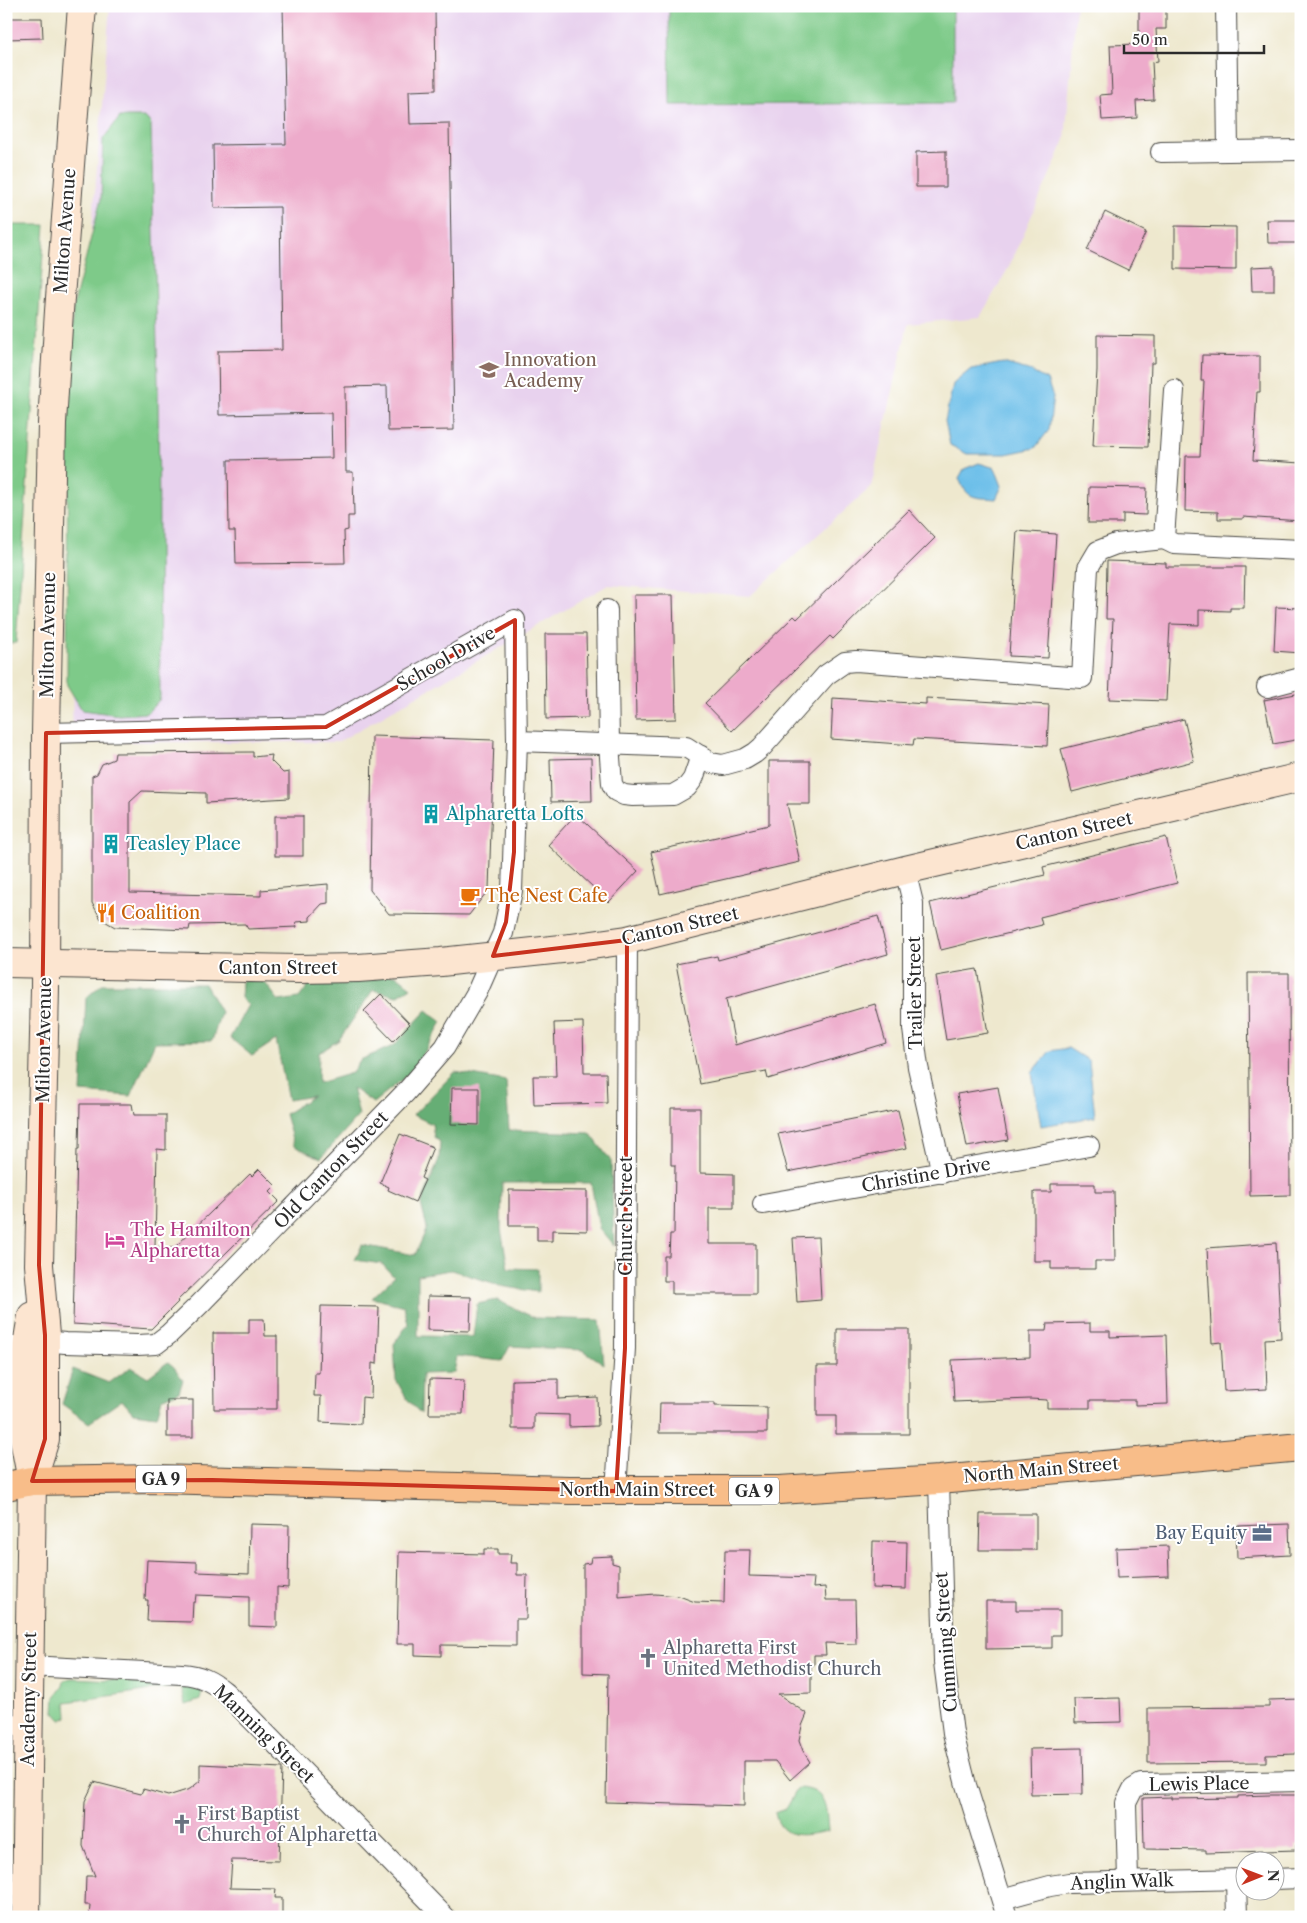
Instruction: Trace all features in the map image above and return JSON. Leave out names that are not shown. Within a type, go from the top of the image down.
[{"type":"main road","name":"North Main Street","points":[[15,1480],[194,1480],[616,1491],[779,1490],[940,1480],[1301,1447]]},
{"type":"street","name":"Milton Avenue","points":[[15,1480],[45,1439],[45,1335],[39,1265],[52,423],[58,311],[82,6]]},
{"type":"street","points":[[1226,6],[1228,150]]},
{"type":"street","points":[[1161,152],[1301,150]]},
{"type":"street","points":[[1164,540],[1174,390]]},
{"type":"street","points":[[517,741],[686,747],[711,763],[723,765],[745,759],[755,753],[826,675],[845,662],[856,661],[1082,678],[1088,568],[1098,552],[1116,544],[1164,540],[1174,544],[1301,550]]},
{"type":"street","points":[[607,610],[609,744],[612,784],[616,791],[624,795],[673,795],[687,787],[694,779],[702,756]]},
{"type":"street","name":"School Drive","points":[[46,733],[326,727],[515,620],[517,741],[512,891],[503,933],[493,956]]},
{"type":"street","points":[[1267,686],[1301,678]]},
{"type":"street","name":"Canton Street","points":[[6,963],[308,969],[376,966],[493,956],[627,940],[906,870],[1301,777]]},
{"type":"street","name":"Trailer Street","points":[[906,870],[913,903],[913,1029],[918,1067],[942,1173]]},
{"type":"street","name":"Church Street","points":[[616,1491],[625,1348],[627,940]]},
{"type":"street","name":"Old Canton Street","points":[[45,1335],[55,1342],[138,1345],[156,1344],[169,1334],[406,1092],[444,1047],[476,992],[493,956]]},
{"type":"street","name":"Christine Drive","points":[[762,1204],[1089,1146]]},
{"type":"street","name":"Milton Avenue","points":[[15,1480],[24,1439],[16,1350],[39,1265]]},
{"type":"street","name":"Academy Street","points":[[15,1480],[29,1666],[17,1724],[26,1917]]},
{"type":"street","name":"Cumming Street","points":[[940,1480],[944,1662],[953,1733],[966,1785],[1004,1908]]},
{"type":"street","name":"Manning Street","points":[[29,1666],[182,1674],[203,1677],[214,1683],[232,1699],[445,1917]]},
{"type":"street","name":"Lewis Place","points":[[1128,1881],[1126,1803],[1132,1788],[1141,1784],[1301,1782]]},
{"type":"street","points":[[1284,1879],[1301,1878]]},
{"type":"street","name":"Anglin Walk","points":[[1004,1908],[1050,1886],[1068,1883],[1234,1880]]},
{"type":"street","points":[[1237,1917],[1238,1900]]},
{"type":"highlighted area","points":[[515,620],[514,852],[506,922],[493,956],[627,940],[625,1348],[616,1491],[212,1480],[32,1481],[45,1439],[45,1335],[39,1265],[46,733],[326,727]]},
{"type":"shaded area","name":"Innovation Academy","points":[[110,6],[1076,6],[1065,140],[1009,267],[980,317],[908,324],[871,487],[750,596],[608,585],[338,742],[72,742],[77,416]]},
{"type":"green space","points":[[669,6],[953,6],[953,103],[670,105]]},
{"type":"green space","points":[[120,117],[145,117],[151,124],[158,380],[160,699],[147,713],[119,715],[82,710],[67,685],[68,396],[73,307],[101,199],[103,139]]},
{"type":"green space","points":[[6,225],[45,225],[16,643],[6,643]]},
{"type":"green space","points":[[316,975],[396,975],[411,987],[397,996],[373,990],[339,1040],[319,1053],[318,1083],[352,1073],[360,1060],[393,1046],[427,1010],[442,1022],[414,1070],[373,1103],[352,1088],[359,1115],[321,1158],[294,1146],[285,1114],[313,1096],[288,1100],[276,1040],[252,1056],[230,1038],[248,1005],[241,998],[242,981],[263,980],[279,1001],[299,998]]},
{"type":"green space","points":[[102,984],[205,984],[221,1012],[212,1041],[155,1042],[131,1096],[81,1092],[86,998]]},
{"type":"green space","points":[[455,1072],[506,1081],[509,1130],[590,1133],[611,1161],[614,1246],[599,1228],[591,1183],[502,1183],[501,1229],[508,1268],[538,1269],[538,1292],[506,1287],[451,1270],[418,1275],[418,1336],[473,1337],[477,1304],[497,1300],[535,1318],[600,1320],[604,1364],[583,1350],[510,1346],[502,1361],[457,1356],[454,1373],[422,1374],[421,1414],[407,1399],[396,1380],[394,1344],[408,1324],[404,1306],[372,1298],[394,1277],[382,1264],[355,1260],[362,1245],[415,1255],[427,1228],[421,1204],[439,1159],[440,1142],[434,1137],[432,1124],[413,1115]]},
{"type":"green space","points":[[168,1362],[183,1380],[179,1392],[162,1399],[157,1416],[133,1413],[122,1400],[89,1423],[62,1404],[73,1369],[109,1383],[131,1367],[148,1377]]},
{"type":"green space","points":[[72,1678],[199,1684],[202,1692],[200,1700],[186,1705],[181,1686],[66,1702],[67,1717],[61,1720],[54,1712],[55,1697],[63,1686],[64,1680]]},
{"type":"green space","points":[[798,1788],[815,1792],[824,1801],[828,1831],[804,1835],[796,1834],[783,1829],[778,1822],[775,1813],[786,1809]]},
{"type":"water","points":[[1003,363],[1028,370],[1047,380],[1053,397],[1049,430],[1035,448],[1006,454],[967,454],[950,445],[945,421],[953,384],[971,369]]},
{"type":"water","points":[[979,463],[995,468],[1002,486],[996,499],[973,496],[962,485],[959,478],[964,469]]},
{"type":"water","points":[[1068,1048],[1089,1061],[1095,1117],[1041,1126],[1032,1073],[1050,1051]]},
{"type":"building","points":[[283,6],[435,6],[436,90],[409,91],[410,124],[449,123],[454,430],[388,431],[387,386],[345,387],[346,472],[353,472],[354,516],[348,516],[348,530],[344,531],[345,563],[236,564],[235,531],[229,531],[228,460],[332,458],[331,413],[219,415],[218,351],[282,350],[280,207],[214,208],[213,145],[286,144]]},
{"type":"building","points":[[1139,6],[1166,6],[1166,29],[1156,29],[1158,61],[1152,62],[1154,100],[1136,101],[1137,118],[1102,120],[1100,95],[1112,94],[1110,45],[1139,44]]},
{"type":"building","points":[[6,18],[42,18],[43,38],[6,39]]},
{"type":"building","points":[[946,151],[946,187],[916,187],[916,152]]},
{"type":"building","points":[[1105,212],[1146,232],[1128,270],[1087,250]]},
{"type":"building","points":[[1267,220],[1301,220],[1301,243],[1268,243]]},
{"type":"building","points":[[1175,226],[1236,227],[1236,270],[1175,269]]},
{"type":"building","points":[[1274,266],[1274,291],[1252,291],[1251,267]]},
{"type":"building","points":[[1097,335],[1155,336],[1155,363],[1151,363],[1148,447],[1093,446]]},
{"type":"building","points":[[1202,355],[1260,356],[1260,392],[1257,392],[1253,460],[1301,463],[1301,521],[1243,517],[1243,519],[1218,519],[1218,512],[1185,511],[1186,456],[1200,456],[1204,381],[1201,381]]},
{"type":"building","points":[[1089,487],[1147,488],[1146,515],[1123,514],[1123,523],[1088,523]]},
{"type":"building","points":[[909,510],[935,538],[833,639],[830,636],[732,731],[705,703],[794,616],[797,619]]},
{"type":"building","points":[[1017,531],[1056,534],[1048,658],[1009,656]]},
{"type":"building","points":[[1107,561],[1166,563],[1166,567],[1245,567],[1244,608],[1230,608],[1230,611],[1199,610],[1199,625],[1170,624],[1166,701],[1109,699],[1113,619],[1106,619]]},
{"type":"building","points":[[634,595],[673,595],[676,719],[636,720]]},
{"type":"building","points":[[1276,607],[1301,608],[1301,653],[1274,651]]},
{"type":"building","points":[[545,634],[586,634],[588,718],[546,719]]},
{"type":"building","points":[[1301,693],[1301,739],[1273,744],[1264,700]]},
{"type":"building","points":[[833,698],[926,704],[926,698],[1049,705],[1047,746],[914,739],[913,745],[831,739]]},
{"type":"building","points":[[1184,719],[1194,761],[1072,792],[1061,749]]},
{"type":"building","name":"Alpharetta Lofts","points":[[372,736],[494,740],[489,889],[469,915],[389,914],[370,890]]},
{"type":"building","name":"Teasley Place","points":[[253,752],[253,757],[272,755],[271,761],[283,773],[289,772],[289,798],[206,803],[206,793],[142,791],[130,802],[130,893],[261,896],[261,890],[328,884],[328,903],[322,904],[310,917],[310,921],[296,922],[297,927],[248,929],[245,924],[190,925],[189,930],[115,927],[101,919],[92,903],[92,776],[97,774],[102,764],[114,759],[115,753]]},
{"type":"building","points":[[591,758],[592,801],[551,802],[550,759]]},
{"type":"building","points":[[769,761],[810,761],[810,804],[787,804],[800,862],[660,894],[651,852],[769,825]]},
{"type":"building","points":[[576,814],[638,871],[609,902],[548,845]]},
{"type":"building","points":[[275,816],[303,816],[303,856],[275,856]]},
{"type":"building","points":[[1166,837],[1177,883],[1040,917],[1042,925],[941,950],[930,903],[1045,875],[1043,867]]},
{"type":"building","points":[[878,916],[888,954],[726,999],[735,1045],[875,1004],[886,1043],[768,1079],[766,1071],[700,1084],[676,964],[717,956],[718,960]]},
{"type":"building","points":[[977,969],[988,1033],[946,1040],[936,976]]},
{"type":"building","points":[[1248,973],[1289,973],[1290,1195],[1250,1196]]},
{"type":"building","points":[[381,994],[410,1024],[393,1041],[364,1011]]},
{"type":"building","points":[[583,1022],[584,1073],[606,1073],[607,1103],[534,1105],[533,1076],[556,1076],[554,1023]]},
{"type":"building","points":[[998,1087],[1008,1140],[967,1147],[957,1094]]},
{"type":"building","points":[[452,1088],[479,1088],[479,1125],[451,1124]]},
{"type":"building","name":"The Hamilton Alpharetta","points":[[80,1104],[132,1104],[134,1115],[166,1115],[166,1150],[157,1149],[155,1247],[175,1247],[250,1174],[252,1176],[259,1169],[276,1186],[270,1192],[279,1201],[151,1329],[73,1324],[77,1149],[79,1149]]},
{"type":"building","points":[[671,1108],[700,1108],[700,1173],[734,1174],[734,1208],[709,1208],[709,1244],[756,1244],[756,1294],[672,1294],[672,1281],[664,1281],[664,1256],[669,1256],[670,1234],[674,1234],[675,1165],[671,1165]]},
{"type":"building","points":[[898,1110],[907,1148],[788,1172],[778,1134]]},
{"type":"building","points":[[400,1134],[433,1147],[421,1178],[425,1180],[415,1202],[388,1190],[389,1187],[380,1183]]},
{"type":"building","points":[[1051,1184],[1095,1184],[1095,1192],[1114,1192],[1115,1261],[1095,1261],[1095,1269],[1051,1269],[1051,1261],[1034,1261],[1034,1192],[1051,1192]]},
{"type":"building","points":[[509,1190],[587,1191],[587,1231],[552,1230],[552,1241],[537,1241],[537,1226],[509,1226]]},
{"type":"building","points":[[818,1237],[821,1300],[797,1302],[793,1238]]},
{"type":"building","points":[[1276,1243],[1281,1338],[1265,1339],[1267,1389],[1224,1391],[1221,1342],[1212,1343],[1207,1248]]},
{"type":"building","points":[[428,1296],[471,1297],[470,1331],[427,1330]]},
{"type":"building","points":[[321,1306],[379,1307],[377,1364],[372,1363],[371,1398],[362,1397],[361,1424],[320,1422],[321,1396],[314,1396],[315,1373],[319,1373]]},
{"type":"building","points":[[249,1319],[264,1319],[265,1336],[277,1336],[277,1409],[214,1409],[213,1333],[249,1333]]},
{"type":"building","points":[[1090,1323],[1090,1331],[1110,1331],[1110,1337],[1166,1335],[1168,1404],[1135,1405],[1135,1400],[1090,1400],[1090,1408],[1047,1408],[1047,1400],[954,1402],[952,1360],[1030,1357],[1030,1331],[1046,1331],[1047,1324]]},
{"type":"building","points":[[837,1329],[909,1329],[909,1434],[836,1434],[836,1416],[817,1416],[817,1366],[837,1366]]},
{"type":"building","points":[[430,1379],[464,1380],[463,1414],[429,1414]]},
{"type":"building","points":[[558,1379],[558,1399],[597,1397],[598,1426],[569,1427],[569,1415],[534,1414],[534,1429],[512,1429],[512,1380]]},
{"type":"building","points":[[167,1400],[193,1400],[193,1437],[167,1437]]},
{"type":"building","points":[[660,1403],[715,1403],[715,1406],[767,1407],[767,1433],[659,1433]]},
{"type":"building","points":[[980,1514],[1036,1514],[1036,1550],[979,1550]]},
{"type":"building","points":[[250,1524],[289,1525],[288,1588],[277,1587],[277,1627],[249,1626],[249,1597],[196,1595],[195,1602],[193,1602],[192,1622],[147,1621],[148,1600],[145,1600],[147,1560],[197,1562],[197,1572],[249,1574]]},
{"type":"building","points":[[1289,1524],[1290,1555],[1237,1558],[1236,1526]]},
{"type":"building","points":[[873,1541],[907,1542],[906,1589],[872,1588]]},
{"type":"building","points":[[1168,1546],[1169,1576],[1117,1578],[1116,1548]]},
{"type":"building","points":[[484,1549],[498,1549],[498,1554],[511,1554],[510,1563],[517,1563],[517,1575],[527,1575],[526,1619],[516,1619],[516,1646],[441,1645],[441,1656],[415,1655],[415,1644],[397,1644],[399,1552],[484,1554]]},
{"type":"building","points":[[725,1550],[750,1550],[749,1576],[814,1578],[813,1588],[825,1587],[826,1600],[855,1600],[856,1644],[825,1643],[826,1655],[814,1655],[814,1665],[811,1666],[811,1693],[778,1694],[807,1714],[799,1740],[810,1762],[790,1780],[775,1761],[744,1761],[744,1806],[606,1802],[608,1674],[583,1673],[583,1564],[590,1563],[591,1557],[612,1556],[612,1563],[619,1565],[619,1597],[655,1594],[679,1596],[695,1602],[724,1603]]},
{"type":"building","points":[[986,1601],[1016,1601],[1016,1610],[1060,1610],[1060,1635],[1052,1635],[1052,1648],[986,1649]]},
{"type":"building","points":[[1120,1698],[1121,1722],[1075,1723],[1074,1699]]},
{"type":"building","points":[[1301,1699],[1301,1752],[1296,1752],[1296,1754],[1266,1755],[1266,1762],[1148,1763],[1148,1708],[1269,1707],[1269,1700]]},
{"type":"building","points":[[1082,1748],[1083,1794],[1031,1795],[1030,1749]]},
{"type":"building","name":"First Baptist Church of Alpharetta","points":[[200,1764],[282,1768],[279,1861],[232,1860],[230,1888],[276,1889],[275,1898],[282,1898],[282,1917],[89,1917],[90,1905],[85,1905],[86,1876],[95,1876],[83,1846],[85,1801],[94,1782],[141,1794],[143,1789],[168,1796],[190,1789],[200,1781]]},
{"type":"building","points":[[1301,1795],[1301,1845],[1296,1845],[1296,1850],[1234,1850],[1234,1852],[1206,1853],[1206,1850],[1144,1849],[1143,1798],[1238,1798],[1238,1796]]},
{"type":"place","name":"Innovation Academy","points":[[489,370]]},
{"type":"place","name":"Alpharetta Lofts","points":[[431,814]]},
{"type":"place","name":"Teasley Place","points":[[111,844]]},
{"type":"place","name":"The Nest Cafe","points":[[470,896]]},
{"type":"place","name":"Coalition","points":[[106,913]]},
{"type":"place","name":"The Hamilton Alpharetta","points":[[115,1240]]},
{"type":"place","name":"Bay Equity","points":[[1262,1533]]},
{"type":"place","name":"Alpharetta First United Methodist Church","points":[[648,1658]]},
{"type":"place","name":"First Baptist Church of Alpharetta","points":[[182,1824]]}]
